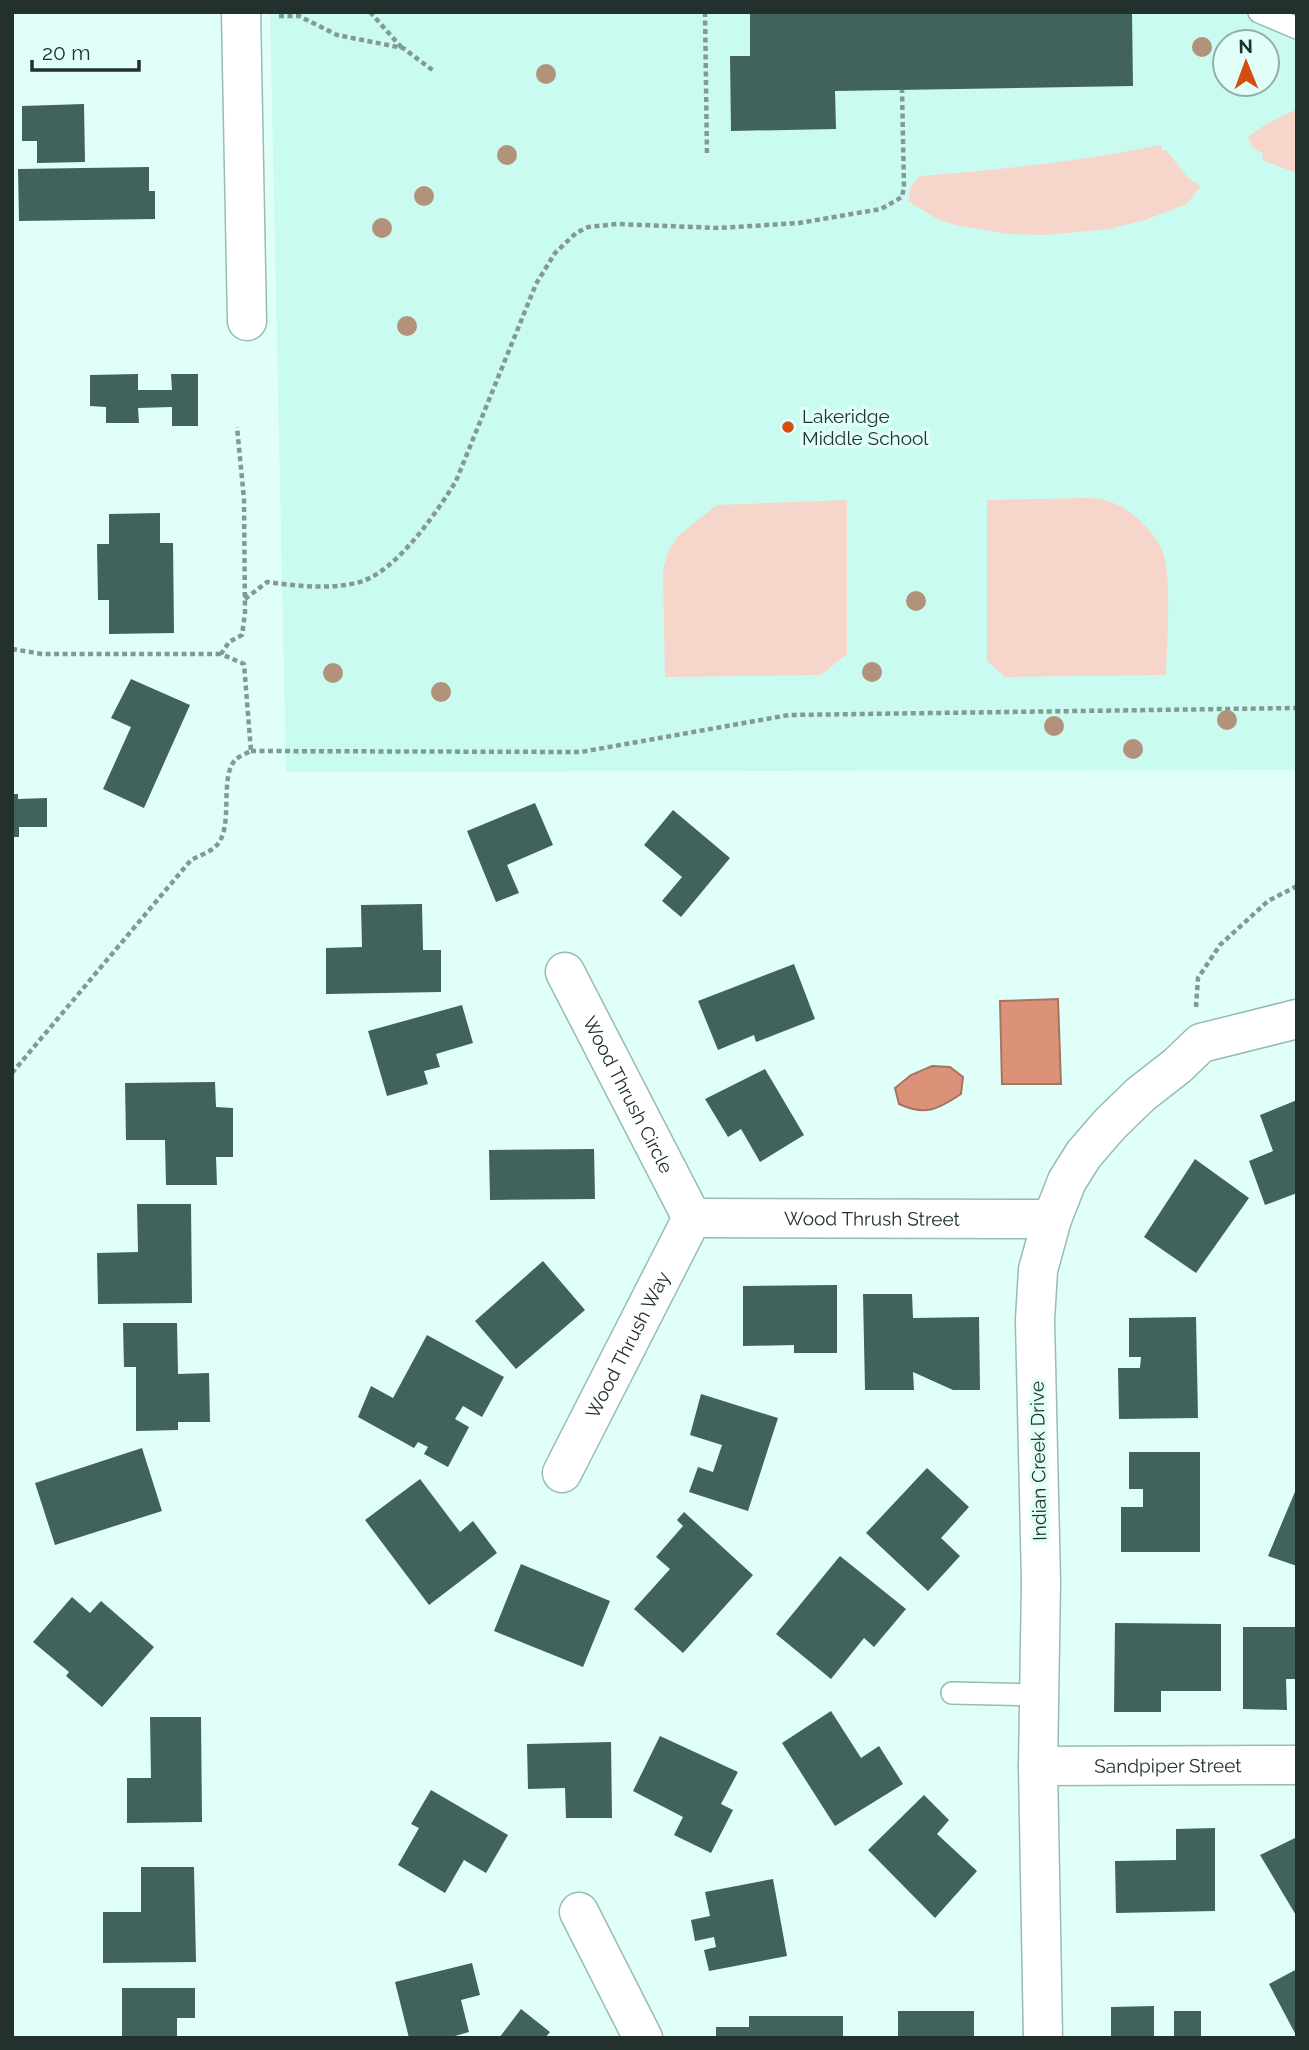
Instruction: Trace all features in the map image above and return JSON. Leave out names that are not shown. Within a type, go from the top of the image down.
[{"type":"street","points":[[241,14],[247,321]]},
{"type":"street","name":"Wood Thrush Circle","points":[[565,972],[692,1218]]},
{"type":"street","name":"Indian Creek Drive","points":[[1044,2038],[1038,1766],[1041,1582],[1035,1320],[1038,1270],[1052,1219],[1067,1181],[1084,1154],[1110,1124],[1202,1043],[1297,1019]]},
{"type":"street","name":"Wood Thrush Street","points":[[692,1218],[1052,1219]]},
{"type":"street","name":"Wood Thrush Way","points":[[562,1473],[692,1218]]},
{"type":"street","name":"Sandpiper Street","points":[[1038,1766],[1297,1765]]},
{"type":"street","points":[[579,1912],[643,2038]]},
{"type":"lane","points":[[1259,12],[1297,28]]},
{"type":"lane","points":[[952,1693],[1039,1695]]},
{"type":"path","points":[[370,12],[403,48],[435,72]]},
{"type":"path","points":[[705,12],[707,155]]},
{"type":"path","points":[[241,14],[299,16],[337,35],[403,48]]},
{"type":"path","points":[[244,599],[267,582],[309,587],[363,581],[392,561],[411,543],[440,507],[456,481],[541,275],[555,253],[576,233],[617,224],[719,228],[799,223],[857,215],[895,203],[902,197],[904,187],[902,90]]},
{"type":"path","points":[[221,654],[229,642],[242,635],[244,499],[237,427]]},
{"type":"path","points":[[12,649],[42,654],[221,654],[244,664],[251,751]]},
{"type":"path","points":[[12,1073],[191,860],[216,846],[225,828],[225,802],[235,760],[251,751],[581,752],[789,715],[1297,708]]},
{"type":"path","points":[[1202,1043],[1196,1015],[1198,978],[1220,944],[1268,901],[1297,886]]},
{"type":"shaded area","name":"Lakeridge Middle School","points":[[270,12],[1297,12],[1297,770],[286,772]]},
{"type":"shaded area","points":[[1297,109],[1297,173],[1262,160],[1263,154],[1253,148],[1248,137],[1268,123]]},
{"type":"shaded area","points":[[1161,145],[1162,151],[1166,150],[1188,178],[1201,186],[1187,204],[1145,220],[1109,229],[1045,235],[1008,234],[939,220],[908,201],[911,186],[920,176],[1041,164]]},
{"type":"shaded area","points":[[1096,498],[1122,507],[1153,535],[1163,552],[1168,594],[1166,675],[1005,677],[987,661],[987,500]]},
{"type":"shaded area","points":[[847,500],[847,654],[821,675],[665,677],[663,570],[668,552],[678,536],[717,505]]},
{"type":"shaded area","points":[[1058,999],[1061,1084],[1002,1084],[1000,1001]]},
{"type":"shaded area","points":[[932,1066],[950,1067],[963,1077],[961,1094],[931,1110],[916,1110],[899,1104],[895,1088],[911,1075]]},
{"type":"building","points":[[750,12],[1132,12],[1133,86],[835,91],[836,129],[731,131],[730,56],[750,56]]},
{"type":"building","points":[[84,104],[85,162],[37,163],[37,141],[22,141],[22,106]]},
{"type":"building","points":[[149,167],[149,191],[155,191],[155,219],[19,221],[18,169]]},
{"type":"building","points":[[138,374],[138,390],[172,390],[171,374],[198,374],[198,426],[172,426],[172,407],[138,408],[139,423],[106,423],[106,407],[90,406],[90,375]]},
{"type":"building","points":[[160,513],[160,543],[173,543],[174,633],[109,634],[109,600],[98,600],[97,544],[109,544],[109,514]]},
{"type":"building","points":[[131,679],[190,705],[144,808],[103,789],[131,727],[111,718]]},
{"type":"building","points":[[12,794],[18,794],[18,799],[47,798],[47,827],[19,827],[19,837],[12,837]]},
{"type":"building","points":[[535,803],[553,845],[507,865],[519,893],[496,902],[467,831]]},
{"type":"building","points":[[673,810],[730,858],[681,917],[662,901],[682,877],[644,845]]},
{"type":"building","points":[[422,904],[423,950],[441,950],[441,992],[326,994],[326,948],[362,947],[361,905]]},
{"type":"building","points":[[794,964],[815,1019],[756,1042],[754,1035],[718,1050],[698,1001]]},
{"type":"building","points":[[462,1005],[473,1043],[436,1054],[440,1067],[424,1071],[428,1084],[387,1096],[368,1031]]},
{"type":"building","points":[[765,1069],[804,1135],[760,1162],[741,1129],[728,1137],[705,1099]]},
{"type":"building","points":[[215,1082],[216,1107],[233,1108],[233,1157],[216,1157],[217,1185],[166,1185],[165,1140],[126,1140],[125,1083]]},
{"type":"building","points":[[1297,1100],[1297,1193],[1265,1205],[1249,1161],[1273,1151],[1260,1115]]},
{"type":"building","points":[[594,1149],[595,1199],[490,1200],[489,1150]]},
{"type":"building","points":[[1195,1159],[1249,1198],[1196,1273],[1144,1237]]},
{"type":"building","points":[[137,1204],[191,1204],[192,1303],[98,1304],[97,1253],[138,1252]]},
{"type":"building","points":[[543,1261],[585,1310],[516,1369],[475,1321]]},
{"type":"building","points":[[837,1285],[837,1353],[794,1353],[794,1345],[743,1346],[743,1286]]},
{"type":"building","points":[[863,1294],[912,1294],[913,1318],[979,1317],[980,1390],[953,1390],[913,1372],[914,1390],[865,1390]]},
{"type":"building","points":[[1196,1317],[1198,1418],[1119,1419],[1118,1368],[1140,1368],[1141,1357],[1129,1357],[1129,1318]]},
{"type":"building","points":[[123,1323],[177,1323],[178,1374],[209,1373],[210,1422],[178,1422],[178,1430],[136,1431],[136,1367],[124,1367]]},
{"type":"building","points":[[427,1335],[504,1377],[482,1417],[463,1406],[455,1419],[469,1427],[448,1467],[424,1454],[428,1447],[418,1442],[414,1448],[358,1417],[371,1386],[393,1398]]},
{"type":"building","points":[[701,1394],[778,1418],[748,1511],[689,1492],[698,1467],[713,1472],[722,1445],[690,1435]]},
{"type":"building","points":[[142,1448],[162,1511],[55,1545],[35,1483]]},
{"type":"building","points":[[1129,1452],[1200,1452],[1200,1552],[1121,1552],[1121,1507],[1143,1507],[1143,1489],[1129,1489]]},
{"type":"building","points":[[927,1468],[969,1507],[941,1538],[960,1556],[928,1591],[866,1533]]},
{"type":"building","points":[[420,1479],[460,1532],[473,1521],[497,1553],[429,1605],[365,1520]]},
{"type":"building","points":[[1297,1487],[1297,1566],[1268,1556]]},
{"type":"building","points":[[684,1512],[753,1575],[683,1653],[634,1609],[670,1569],[656,1557],[683,1526],[677,1520]]},
{"type":"building","points":[[840,1556],[906,1609],[874,1647],[864,1638],[831,1679],[776,1634]]},
{"type":"building","points":[[521,1564],[610,1601],[583,1667],[494,1631]]},
{"type":"building","points":[[72,1597],[90,1613],[101,1601],[154,1647],[102,1707],[66,1676],[69,1672],[33,1642]]},
{"type":"building","points":[[1115,1623],[1221,1624],[1221,1691],[1161,1691],[1161,1712],[1114,1712]]},
{"type":"building","points":[[1243,1627],[1297,1627],[1297,1679],[1286,1679],[1287,1710],[1243,1709]]},
{"type":"building","points":[[831,1711],[861,1758],[879,1746],[903,1784],[835,1826],[782,1743]]},
{"type":"building","points":[[150,1717],[201,1717],[202,1822],[127,1823],[127,1778],[151,1778]]},
{"type":"building","points":[[660,1736],[738,1772],[721,1804],[733,1810],[711,1853],[674,1835],[683,1817],[633,1791]]},
{"type":"building","points":[[611,1742],[612,1818],[566,1818],[565,1788],[528,1789],[527,1744]]},
{"type":"building","points":[[431,1790],[508,1835],[486,1873],[464,1860],[445,1893],[398,1865],[419,1828],[411,1824]]},
{"type":"building","points":[[924,1795],[949,1820],[937,1834],[977,1871],[935,1918],[868,1850]]},
{"type":"building","points":[[1215,1828],[1215,1911],[1116,1913],[1115,1861],[1176,1860],[1176,1829]]},
{"type":"building","points":[[1297,1837],[1297,1917],[1260,1855]]},
{"type":"building","points":[[141,1867],[194,1867],[196,1962],[103,1963],[103,1912],[141,1912]]},
{"type":"building","points":[[773,1879],[787,1956],[709,1971],[704,1950],[716,1947],[714,1937],[695,1941],[691,1920],[710,1916],[705,1892]]},
{"type":"building","points":[[472,1963],[480,1995],[461,2000],[469,2032],[448,2038],[409,2038],[395,1982]]},
{"type":"building","points":[[1297,1969],[1297,2037],[1269,1984]]},
{"type":"building","points":[[122,1988],[195,1988],[195,2018],[177,2018],[177,2038],[122,2038]]},
{"type":"building","points":[[1154,2006],[1154,2038],[1111,2038],[1111,2007]]},
{"type":"building","points":[[521,2009],[550,2032],[545,2038],[499,2038]]},
{"type":"building","points":[[898,2011],[974,2011],[974,2038],[898,2038]]},
{"type":"building","points":[[1174,2011],[1201,2011],[1201,2038],[1174,2038]]},
{"type":"building","points":[[749,2016],[843,2016],[843,2038],[716,2038],[716,2027],[749,2027]]},
{"type":"place","name":"Lakeridge Middle School","points":[[788,427]]}]
